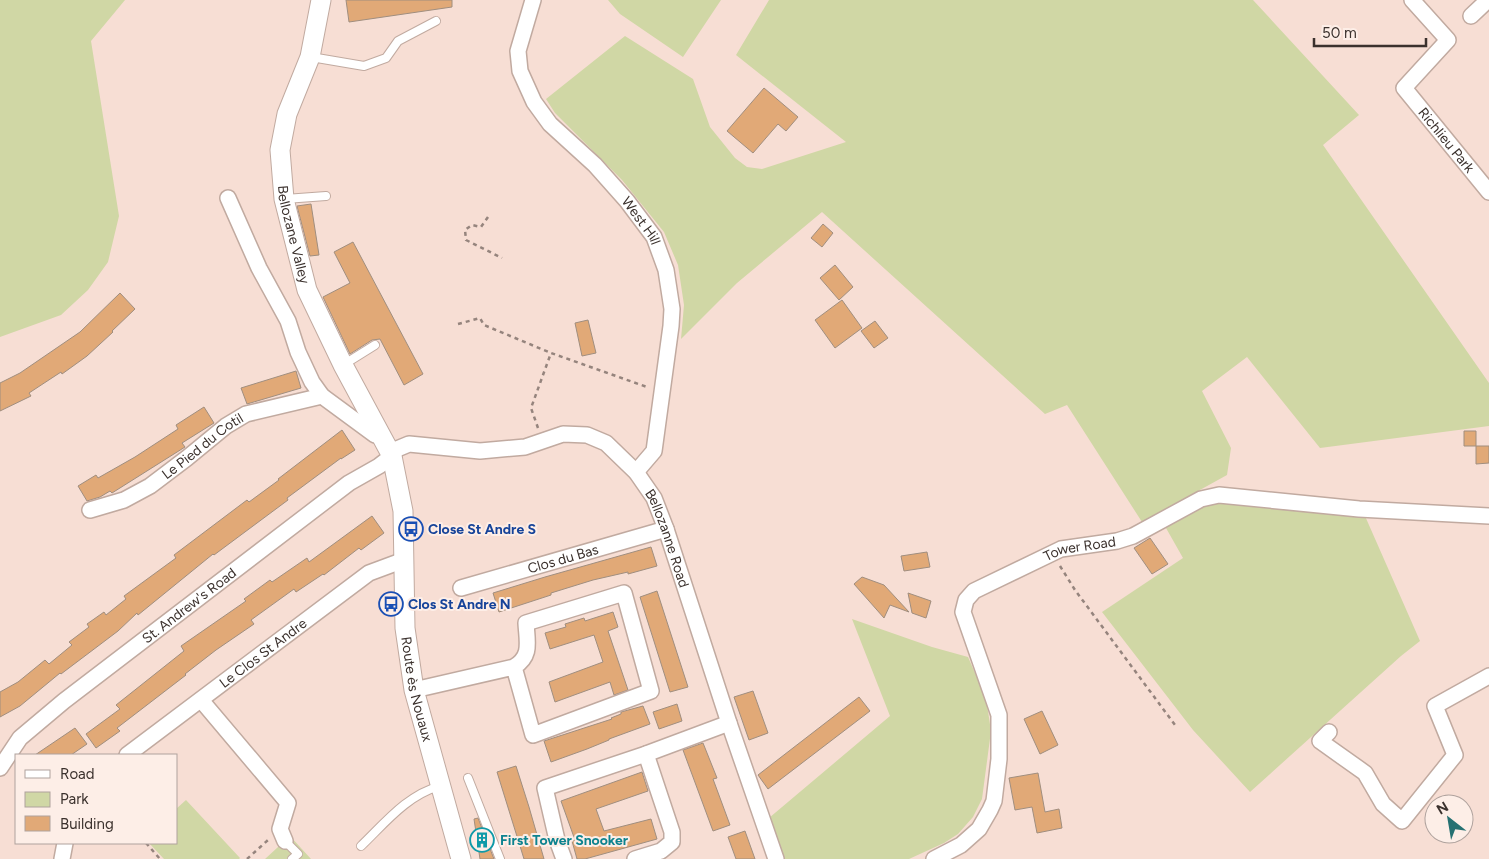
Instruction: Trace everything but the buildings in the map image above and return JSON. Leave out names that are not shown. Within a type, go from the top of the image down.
[{"type":"street","name":"Bellozane Valley","points":[[321,0],[310,57],[287,114],[280,150],[284,199],[306,290],[343,365],[392,456]]},
{"type":"street","name":"West Hill","points":[[533,0],[518,51],[520,71],[534,102],[550,124],[595,165],[627,201],[654,237],[666,270],[672,317],[654,450],[636,472]]},
{"type":"street","name":"Richlieu Park","points":[[1412,0],[1448,40],[1404,88],[1489,192]]},
{"type":"street","points":[[1471,16],[1488,0]]},
{"type":"street","points":[[228,198],[259,268],[288,322],[298,352],[312,382],[322,396],[375,435],[381,434]]},
{"type":"street","name":"Le Pied du Cotil","points":[[90,510],[124,500],[150,486],[226,426],[246,414],[322,396]]},
{"type":"street","name":"Bellozanne Road","points":[[392,456],[397,449],[409,444],[480,451],[525,446],[563,434],[587,435],[606,443],[636,472],[654,498],[666,529],[729,723],[776,859]]},
{"type":"street","name":"Route ès Nouaux","points":[[392,456],[404,511],[405,628],[414,690],[461,859]]},
{"type":"street","name":"St. Andrew's Road","points":[[2,760],[20,738],[64,701],[350,483],[392,456]]},
{"type":"street","name":"Tower Road","points":[[934,859],[961,845],[979,829],[994,801],[999,759],[999,715],[963,612],[966,600],[974,591],[1061,549],[1118,541],[1132,536],[1201,499],[1218,495],[1359,509],[1489,516]]},
{"type":"street","name":"Clos du Bas","points":[[461,588],[666,529]]},
{"type":"street","name":"Le Clos St Andre","points":[[128,754],[370,573],[404,560]]},
{"type":"street","points":[[414,690],[514,667],[523,661],[527,650],[526,623],[624,593],[651,691],[533,735],[514,667]]},
{"type":"street","points":[[1329,732],[1320,741],[1365,773],[1383,804],[1402,821],[1455,755],[1435,706],[1489,676]]},
{"type":"street","points":[[201,700],[288,803],[282,835]]},
{"type":"street","points":[[564,859],[557,840],[545,788],[646,754],[729,723]]},
{"type":"street","points":[[634,859],[661,851],[672,842],[672,832],[646,754]]},
{"type":"street","points":[[62,859],[65,844]]},
{"type":"lane","points":[[310,57],[364,66],[386,58],[398,41],[436,21]]},
{"type":"lane","points":[[284,199],[326,196]]},
{"type":"lane","points":[[343,365],[375,345]]},
{"type":"lane","points":[[468,778],[500,859]]},
{"type":"lane","points":[[361,846],[405,804],[429,789],[440,786]]},
{"type":"lane","points":[[282,835],[298,854],[292,859]]},
{"type":"path","points":[[488,217],[481,227],[472,225],[465,230],[466,240],[502,258]]},
{"type":"path","points":[[458,324],[480,318],[484,324],[648,388]]},
{"type":"path","points":[[542,441],[531,408],[552,352]]},
{"type":"path","points":[[1052,554],[1075,590],[1175,725]]},
{"type":"path","points":[[247,859],[282,835]]},
{"type":"path","points":[[147,844],[160,859]]},
{"type":"green space","points":[[0,0],[125,0],[91,41],[119,216],[108,262],[88,290],[61,315],[0,337]]},
{"type":"green space","points":[[608,0],[721,0],[683,57],[620,14]]},
{"type":"green space","points":[[769,0],[1253,0],[1359,115],[1323,145],[1489,383],[1489,426],[1320,448],[1247,357],[1202,391],[1231,448],[1227,475],[1142,522],[1067,405],[1045,414],[822,212],[737,283],[681,339],[684,305],[678,265],[664,232],[622,180],[555,113],[546,99],[625,36],[693,79],[710,127],[735,158],[747,167],[762,169],[846,142],[736,55]]},
{"type":"green space","points":[[1222,502],[1365,516],[1420,641],[1250,792],[1193,730],[1102,612],[1183,558],[1166,528],[1197,509]]},
{"type":"green space","points":[[852,619],[932,647],[968,657],[986,698],[991,731],[982,799],[973,817],[958,834],[944,843],[909,859],[783,859],[769,818],[890,716]]},
{"type":"green space","points":[[186,800],[240,858],[164,859],[150,844],[178,844],[178,807]]},
{"type":"green space","points":[[290,836],[311,859],[265,859]]},
{"type":"place","name":"Close St Andre S","points":[[411,529]]},
{"type":"place","name":"Clos St Andre N","points":[[391,604]]},
{"type":"place","name":"First Tower Snooker","points":[[482,840]]}]
